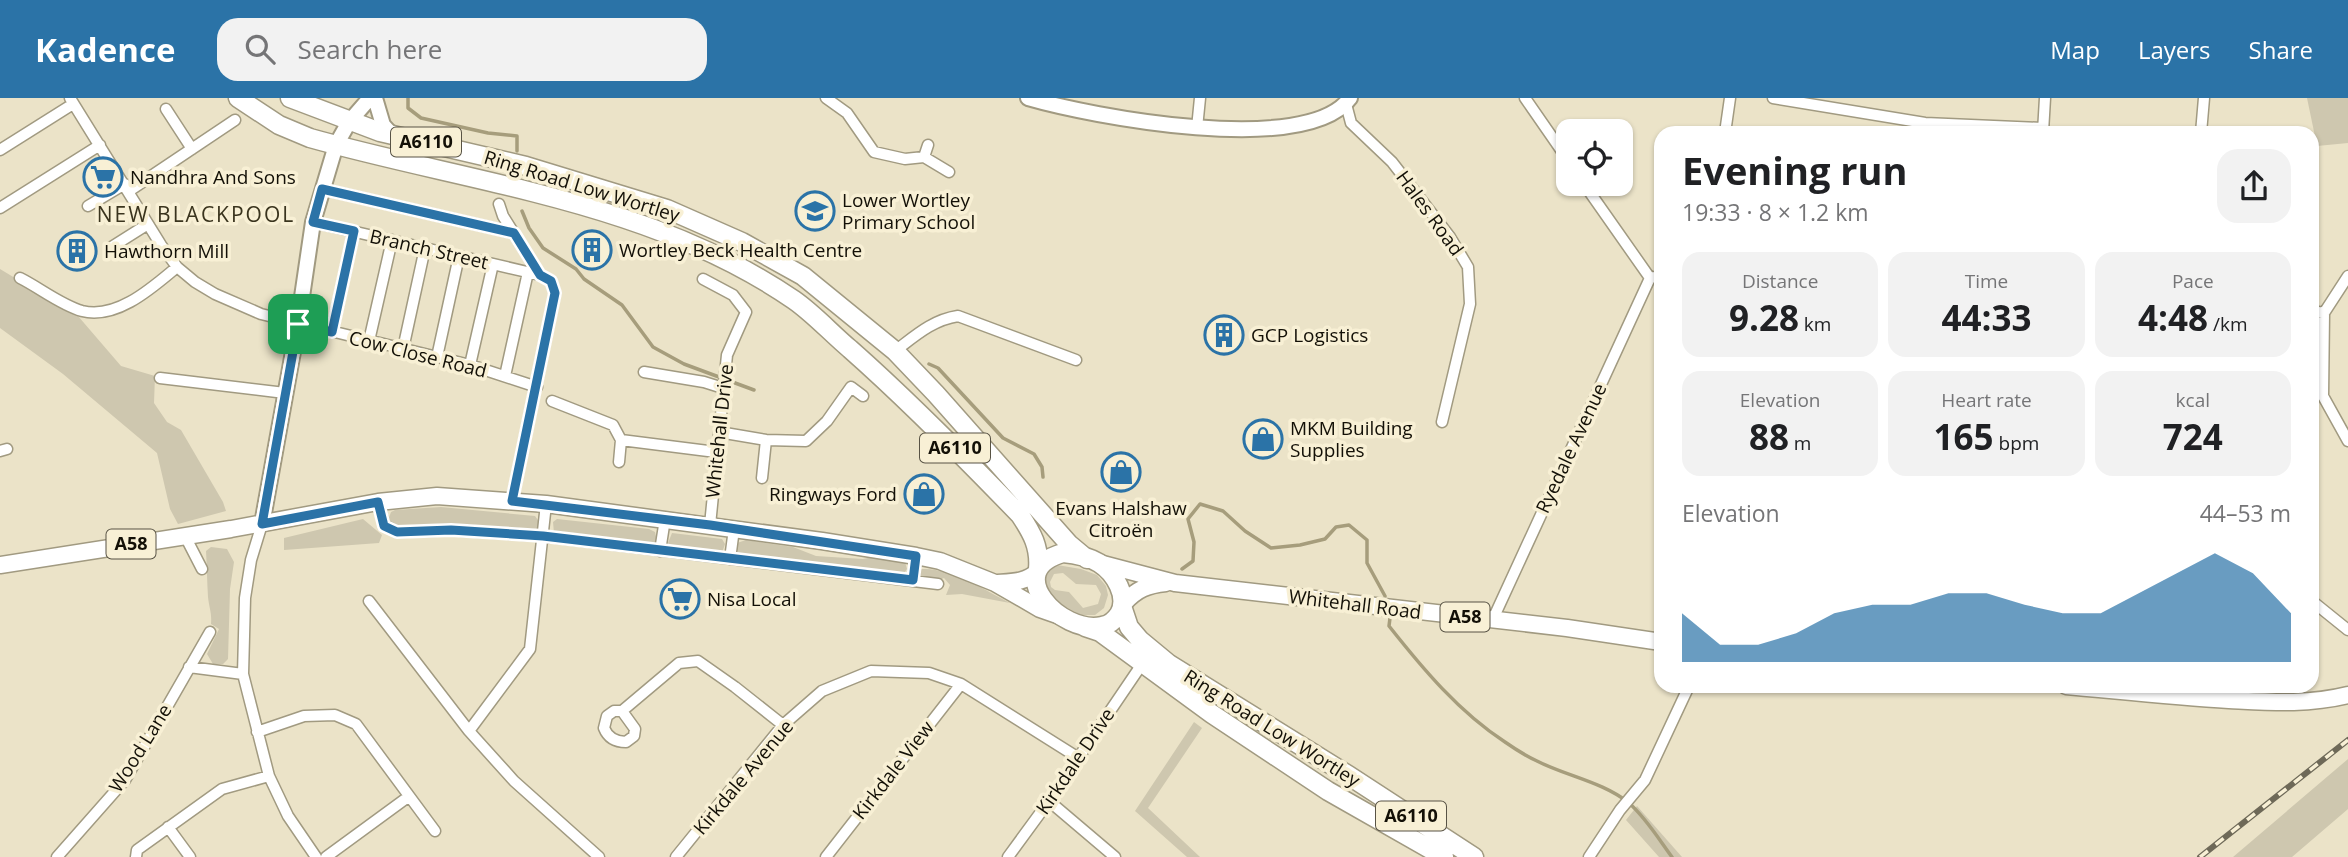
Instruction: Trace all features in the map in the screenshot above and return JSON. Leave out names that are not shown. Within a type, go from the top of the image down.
[{"type":"highway","name":"Ring Road Low Wortley","points":[[238,98],[278,125],[336,145],[585,205],[642,223],[723,259],[796,302],[892,386],[1020,514],[1035,538],[1039,553],[1038,570]]},
{"type":"highway","name":"Ring Road Low Wortley","points":[[291,99],[349,122],[392,135],[514,163],[667,209],[742,242],[803,276],[895,351],[1069,544],[1093,561]]},
{"type":"highway","name":"A6110","points":[[291,99],[327,128],[336,145]]},
{"type":"highway","name":"A6110","points":[[349,122],[360,144],[373,155]]},
{"type":"highway","points":[[895,351],[894,370],[945,437]]},
{"type":"highway","points":[[1038,570],[1053,556],[1063,554],[1074,554],[1093,561]]},
{"type":"highway","name":"A6110","points":[[1093,561],[1118,585],[1123,596],[1123,605]]},
{"type":"highway","name":"A6110","points":[[1038,570],[1035,586],[1037,594],[1062,617],[1084,627]]},
{"type":"highway","name":"Ring Road Low Wortley","points":[[1123,605],[1129,627],[1169,664],[1474,857]]},
{"type":"highway","points":[[1084,627],[1107,625],[1114,620],[1123,605]]},
{"type":"highway","name":"Ring Road Low Wortley","points":[[1084,627],[1100,632],[1212,714],[1328,790],[1444,857]]},
{"type":"main road","name":"A58","points":[[0,565],[262,524],[378,502],[437,496],[546,504],[916,556],[940,561],[995,583],[1040,609],[1062,617]]},
{"type":"main road","name":"Whitehall Road","points":[[1093,561],[1175,583],[1493,619],[1654,641]]},
{"type":"main road","points":[[995,583],[1017,582],[1032,577],[1038,570]]},
{"type":"main road","name":"Whitehall Road","points":[[1123,605],[1136,590],[1149,584],[1175,583]]},
{"type":"main road","points":[[2135,693],[2291,704],[2348,695]]},
{"type":"street","points":[[316,857],[288,816],[269,776],[243,674],[245,598],[251,560],[262,524],[298,324],[313,222],[322,189],[336,145],[349,122],[373,98],[383,125],[392,135]]},
{"type":"street","points":[[826,98],[846,113],[874,152],[905,159],[924,157],[949,172]]},
{"type":"street","points":[[1028,98],[1059,107],[1197,128],[1247,130],[1288,126],[1318,119],[1348,101]]},
{"type":"street","points":[[1197,128],[1200,98]]},
{"type":"street","points":[[1525,98],[1556,143]]},
{"type":"street","points":[[1726,126],[1730,98]]},
{"type":"street","points":[[1773,98],[1925,123],[1969,126]]},
{"type":"street","points":[[2043,126],[2045,98]]},
{"type":"street","points":[[2202,126],[2204,98]]},
{"type":"street","points":[[0,150],[72,101]]},
{"type":"street","name":"Cow Close Road","points":[[72,101],[177,267],[215,294],[261,314],[470,365],[537,387]]},
{"type":"street","name":"Hales Road","points":[[1348,101],[1351,124],[1392,162],[1450,237],[1468,267],[1470,304],[1442,422]]},
{"type":"street","points":[[166,109],[192,149]]},
{"type":"street","points":[[88,206],[127,188],[235,120]]},
{"type":"street","points":[[0,208],[100,145]]},
{"type":"street","points":[[924,157],[928,145]]},
{"type":"street","points":[[322,189],[514,233]]},
{"type":"street","points":[[1592,196],[1650,278],[1654,277]]},
{"type":"street","points":[[499,204],[542,276],[551,281],[555,293],[512,501]]},
{"type":"street","name":"Branch Street","points":[[313,222],[542,276]]},
{"type":"street","points":[[110,248],[148,224]]},
{"type":"street","points":[[332,332],[354,231]]},
{"type":"street","points":[[369,341],[393,240]]},
{"type":"street","points":[[403,349],[425,248]]},
{"type":"street","points":[[436,357],[459,256]]},
{"type":"street","points":[[470,365],[493,264]]},
{"type":"street","points":[[20,278],[79,310],[95,313],[116,308],[149,291],[177,267]]},
{"type":"street","points":[[505,376],[528,272]]},
{"type":"street","points":[[2348,276],[2323,313],[2323,396],[2348,441]]},
{"type":"street","name":"Ryedale Avenue","points":[[1493,619],[1650,278]]},
{"type":"street","name":"Whitehall Drive","points":[[703,279],[733,295],[746,312],[727,355],[710,525]]},
{"type":"street","points":[[2319,312],[2323,313]]},
{"type":"street","points":[[895,351],[942,318],[958,316],[1076,360]]},
{"type":"street","points":[[644,372],[704,382],[723,388]]},
{"type":"street","points":[[160,378],[285,393]]},
{"type":"street","points":[[719,432],[766,440],[807,441],[827,421],[846,384],[863,396]]},
{"type":"street","points":[[2319,398],[2323,396]]},
{"type":"street","points":[[552,401],[613,425],[621,440],[619,462]]},
{"type":"street","points":[[621,440],[716,452]]},
{"type":"street","points":[[762,478],[766,440]]},
{"type":"street","points":[[378,502],[384,526],[397,532],[451,530],[543,536],[938,584]]},
{"type":"street","points":[[469,731],[530,649],[546,504]]},
{"type":"street","points":[[660,551],[665,519]]},
{"type":"street","points":[[730,559],[734,529]]},
{"type":"street","points":[[185,536],[202,569]]},
{"type":"street","points":[[913,580],[916,556]]},
{"type":"street","points":[[369,601],[469,731],[514,781],[599,857]]},
{"type":"street","points":[[2319,607],[2348,630]]},
{"type":"street","name":"Wood Lane","points":[[57,857],[125,780],[210,632]]},
{"type":"street","points":[[622,711],[679,663],[698,662],[783,725]]},
{"type":"street","name":"Kirkdale Drive","points":[[1008,857],[1142,664]]},
{"type":"street","points":[[189,667],[243,674]]},
{"type":"street","name":"Kirkdale Avenue","points":[[676,857],[783,725],[822,691],[871,671],[929,673],[961,684],[1077,757]]},
{"type":"street","name":"Kirkdale View","points":[[826,857],[961,684]]},
{"type":"street","points":[[1589,857],[1620,810],[1645,780],[1686,693]]},
{"type":"street","points":[[257,732],[304,716],[335,715],[356,724],[435,831]]},
{"type":"street","points":[[136,857],[137,850],[222,789],[269,776]]},
{"type":"street","points":[[326,857],[408,797]]},
{"type":"street","points":[[1049,801],[1115,857]]},
{"type":"street","points":[[169,827],[190,857]]},
{"type":"shaded area","points":[[2307,98],[2348,98],[2348,143],[2319,146],[2319,126],[2313,126]]},
{"type":"shaded area","points":[[0,269],[78,316],[121,366],[155,376],[154,403],[167,422],[181,430],[226,511],[178,524],[170,509],[157,453],[63,374],[0,328]]},
{"type":"shaded area","points":[[441,507],[535,516],[540,523],[538,531],[534,533],[451,526],[397,527],[388,520],[391,512],[395,510]]},
{"type":"shaded area","points":[[363,519],[382,535],[379,543],[284,550],[284,538]]},
{"type":"shaded area","points":[[557,519],[649,529],[655,532],[657,541],[653,546],[554,533],[553,522]]},
{"type":"shaded area","points":[[672,533],[722,539],[725,544],[722,553],[671,548],[668,543]]},
{"type":"shaded area","points":[[746,540],[793,547],[816,556],[863,559],[877,556],[905,562],[907,569],[902,576],[744,556],[739,554],[735,547],[737,543]]},
{"type":"shaded area","points":[[211,547],[227,549],[234,562],[230,589],[228,659],[223,664],[213,664],[207,654],[219,629],[211,624],[208,597],[206,551]]},
{"type":"shaded area","points":[[1057,565],[1097,575],[1106,586],[1108,595],[1104,608],[1095,615],[1081,615],[1053,600],[1042,580],[1043,573]],"holes":[[[1063,573],[1076,584],[1096,585],[1101,594],[1098,604],[1083,608],[1069,592],[1055,590],[1050,582],[1054,574]]]},
{"type":"shaded area","points":[[933,569],[956,576],[1010,603],[962,594],[946,595],[950,585],[944,578],[937,581],[918,579],[918,571]]},
{"type":"shaded area","points":[[1194,722],[1202,728],[1148,808],[1200,857],[1187,857],[1135,811]]},
{"type":"shaded area","points":[[2348,759],[2348,809],[2292,857],[2233,857]]},
{"type":"shaded area","points":[[1637,806],[1682,857],[1659,857],[1626,820]]},
{"type":"waterway","points":[[408,98],[408,108],[421,118],[488,133],[517,136],[517,151]]},
{"type":"waterway","points":[[522,211],[529,228],[543,248],[576,269],[584,279],[622,305],[653,347],[684,364],[754,390]]},
{"type":"waterway","points":[[929,364],[938,368],[1003,438],[1034,454],[1042,467],[1043,477]]},
{"type":"waterway","points":[[1182,569],[1193,561],[1194,542],[1188,519],[1200,504],[1223,511],[1245,531],[1271,548],[1325,539],[1336,527],[1349,525],[1367,540],[1367,563],[1385,596]]},
{"type":"waterway","points":[[1390,618],[1389,626],[1415,658],[1442,689],[1472,717],[1529,757],[1619,796],[1641,815],[1672,857]]},
{"type":"railway","points":[[2200,857],[2348,740]]},
{"type":"place","name":"Nandhra And Sons","points":[[103,177]]},
{"type":"place","name":"Lower Wortley Primary School","points":[[815,211]]},
{"type":"place","name":"Wortley Beck Health Centre","points":[[592,250]]},
{"type":"place","name":"Hawthorn Mill","points":[[77,251]]},
{"type":"place","name":"GCP Logistics","points":[[1224,335]]},
{"type":"place","name":"MKM Building Supplies","points":[[1263,439]]},
{"type":"place","name":"Evans Halshaw Citroën","points":[[1121,472]]},
{"type":"place","name":"Ringways Ford","points":[[924,494]]},
{"type":"place","name":"Nisa Local","points":[[680,599]]},
{"type":"district","name":"NEW BLACKPOOL","points":[[196,215]]},
{"type":"route","points":[[322,189],[514,233],[540,275],[551,281],[555,293],[512,501],[710,525],[916,556],[913,580],[543,536],[451,530],[397,532],[384,526],[378,502],[262,524],[298,324],[332,332],[354,231],[313,222],[322,189]]}]
